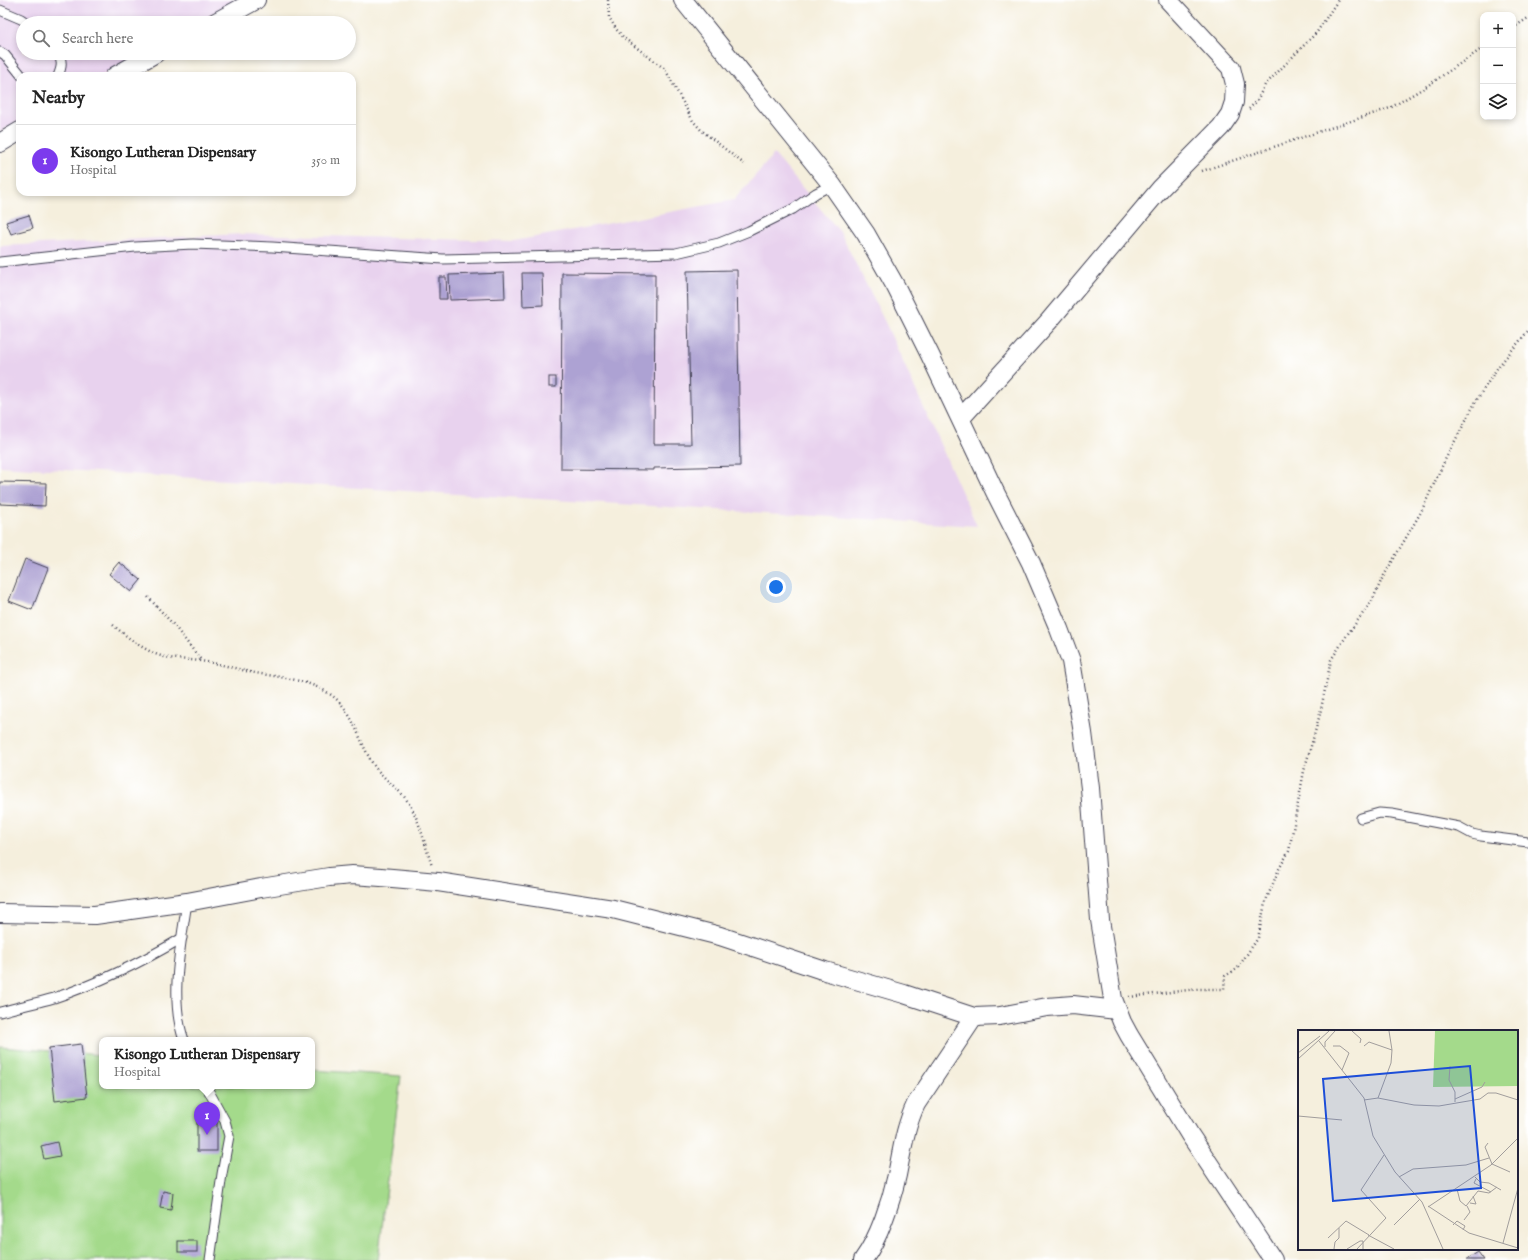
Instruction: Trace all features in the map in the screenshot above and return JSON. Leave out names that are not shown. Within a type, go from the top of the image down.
[{"type":"street","points":[[683,0],[832,185],[866,234],[896,287],[1031,563],[1059,629],[1070,661],[1083,733],[1090,788],[1100,920],[1115,1004],[1129,1035],[1190,1135],[1273,1260]]},
{"type":"street","points":[[961,418],[1049,321],[1161,188],[1221,126],[1230,114],[1234,102],[1236,84],[1231,68],[1168,0]]},
{"type":"street","points":[[226,16],[250,2]]},
{"type":"street","points":[[122,72],[144,60]]},
{"type":"street","points":[[0,143],[16,133]]},
{"type":"street","points":[[0,913],[95,915],[187,902],[329,877],[352,875],[374,876],[438,882],[613,909],[720,936],[825,971],[904,994],[974,1017],[1000,1016],[1047,1007],[1115,1004]]},
{"type":"street","points":[[863,1260],[872,1248],[880,1229],[897,1178],[909,1120],[916,1104],[974,1017]]},
{"type":"lane","points":[[0,10],[16,17]]},
{"type":"lane","points":[[0,52],[5,55],[19,72]]},
{"type":"lane","points":[[60,72],[62,66],[61,60]]},
{"type":"lane","points":[[0,262],[136,247],[193,244],[272,247],[443,259],[676,253],[719,243],[743,233],[793,209],[832,185]]},
{"type":"lane","points":[[1361,818],[1379,813],[1392,814],[1459,827],[1472,834],[1481,836],[1528,842]]},
{"type":"lane","points":[[183,1037],[178,1008],[178,980],[187,902]]},
{"type":"lane","points":[[0,1012],[54,997],[116,973],[157,953],[182,938]]},
{"type":"lane","points":[[208,1089],[225,1120],[229,1136],[210,1260]]},
{"type":"path","points":[[608,0],[609,17],[616,29],[624,38],[665,69],[693,121],[701,130],[744,164]]},
{"type":"path","points":[[1246,111],[1256,102],[1265,85],[1317,32],[1338,0]]},
{"type":"path","points":[[1516,26],[1528,18]]},
{"type":"path","points":[[1196,174],[1218,165],[1390,108],[1427,86],[1480,50]]},
{"type":"path","points":[[1115,1004],[1197,989],[1223,989],[1225,988],[1225,976],[1237,969],[1258,938],[1265,903],[1280,869],[1290,851],[1304,771],[1320,714],[1330,660],[1372,601],[1382,579],[1421,512],[1445,460],[1476,401],[1498,367],[1528,331]]},
{"type":"path","points":[[148,596],[172,623],[201,661]]},
{"type":"path","points":[[113,626],[133,641],[159,655],[201,661],[258,674],[289,678],[316,686],[332,696],[343,706],[374,765],[385,779],[406,799],[420,824],[438,882]]},
{"type":"shaded area","points":[[0,0],[238,0],[209,16],[16,16],[16,60],[130,60],[108,72],[16,72],[16,123],[0,132]]},
{"type":"shaded area","points":[[774,154],[840,232],[886,324],[977,526],[0,466],[0,246],[242,234],[514,241],[734,200]]},
{"type":"green space","points":[[0,1047],[99,1055],[99,1089],[315,1089],[315,1070],[401,1076],[378,1260],[0,1260]]},
{"type":"building","points":[[29,215],[33,228],[11,234],[6,222]]},
{"type":"building","points":[[737,270],[740,466],[654,468],[654,470],[561,469],[562,273],[655,274],[654,444],[691,444],[687,271]]},
{"type":"building","points":[[504,273],[505,298],[450,300],[449,275]]},
{"type":"building","points":[[522,273],[542,273],[543,305],[523,306]]},
{"type":"building","points":[[439,277],[446,277],[447,299],[439,299]]},
{"type":"building","points":[[549,377],[556,377],[556,387],[549,387]]},
{"type":"building","points":[[0,482],[46,483],[45,506],[0,504]]},
{"type":"building","points":[[25,559],[48,568],[32,610],[9,601]]},
{"type":"building","points":[[119,562],[141,580],[131,592],[109,574]]},
{"type":"building","points":[[81,1044],[87,1097],[55,1101],[49,1048]]},
{"type":"building","points":[[197,1119],[217,1119],[217,1151],[197,1151]]},
{"type":"building","points":[[57,1142],[60,1156],[44,1159],[41,1146]]},
{"type":"building","points":[[163,1191],[173,1193],[171,1210],[160,1208]]},
{"type":"building","points":[[178,1241],[197,1241],[197,1252],[178,1252]]},
{"type":"building","points":[[1478,1252],[1484,1260],[1466,1260]]},
{"type":"place","name":"Kisongo Lutheran Dispensary","points":[[207,1135]]}]
